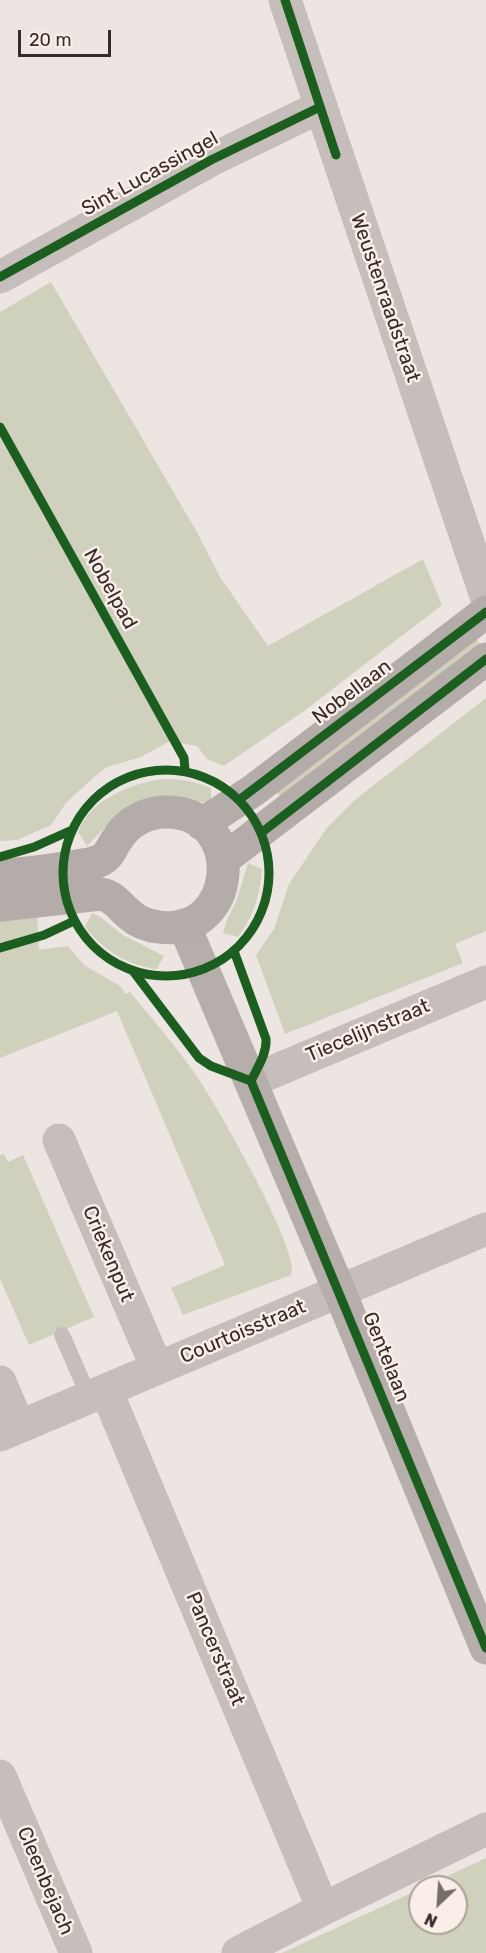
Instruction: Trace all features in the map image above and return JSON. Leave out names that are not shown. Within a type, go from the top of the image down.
[{"type":"main road","name":"Nobellaan","points":[[202,824],[254,790],[486,612]]},
{"type":"main road","points":[[224,860],[486,658]]},
{"type":"main road","points":[[0,876],[94,863],[111,852],[123,831],[143,816],[152,813],[170,812],[186,816],[202,824],[218,844],[224,860],[223,880],[217,897],[206,912],[184,925],[173,928],[150,925],[130,915],[110,896],[102,894],[0,905]]},
{"type":"street","name":"Weustenraadstraat","points":[[285,0],[486,596]]},
{"type":"street","name":"Sint Lucassingel","points":[[0,277],[211,160],[320,107]]},
{"type":"street","name":"Gentelaan","points":[[184,925],[339,1290],[486,1648]]},
{"type":"street","name":"Tiecelijnstraat","points":[[251,1081],[486,982]]},
{"type":"street","name":"Criekenput","points":[[59,1140],[157,1368]]},
{"type":"street","name":"Courtoisstraat","points":[[9,1431],[486,1229]]},
{"type":"street","points":[[0,1382],[9,1431]]},
{"type":"street","name":"Pancerstraat","points":[[98,1394],[323,1909]]},
{"type":"street","name":"Cleenbejach","points":[[0,1776],[76,1953]]},
{"type":"street","points":[[238,1953],[486,1829]]},
{"type":"lane","points":[[62,1335],[98,1394]]},
{"type":"green space","points":[[51,282],[198,534],[220,577],[268,646],[423,559],[442,605],[304,711],[224,766],[207,759],[197,746],[170,741],[141,757],[107,767],[66,803],[51,825],[17,840],[0,841],[0,312]]},
{"type":"green space","points":[[474,633],[482,648],[283,801],[274,789]]},
{"type":"green space","points":[[486,698],[486,931],[455,944],[463,963],[285,1034],[256,955],[274,929],[289,884],[326,829],[356,799]]},
{"type":"green space","points":[[154,780],[189,781],[211,788],[211,802],[118,814],[87,846],[78,832],[92,810],[103,801],[128,788]]},
{"type":"green space","points":[[248,863],[262,869],[261,878],[252,913],[238,937],[223,933],[236,902]]},
{"type":"green space","points":[[37,912],[39,950],[68,946],[84,965],[120,986],[126,994],[130,992],[196,1075],[237,1144],[271,1209],[291,1262],[291,1275],[183,1315],[171,1288],[225,1265],[117,1011],[0,1058],[0,916]]},
{"type":"green space","points":[[92,913],[123,935],[164,956],[157,969],[135,964],[108,950],[85,927]]},
{"type":"green space","points":[[4,1154],[8,1162],[23,1155],[94,1317],[29,1345],[0,1279],[0,1155]]},
{"type":"green space","points":[[486,1858],[486,1953],[282,1953],[408,1895],[408,1935],[468,1935],[468,1875],[450,1875]]},
{"type":"cycle path","points":[[285,0],[336,155]]},
{"type":"cycle path","points":[[0,277],[211,160],[320,107]]},
{"type":"cycle path","name":"Nobelpad","points":[[0,427],[184,758],[185,770]]},
{"type":"cycle path","points":[[239,800],[486,612]]},
{"type":"cycle path","points":[[261,833],[486,659]]},
{"type":"cycle path","points":[[156,770],[176,770],[196,774],[215,782],[239,800],[257,824],[265,843],[269,873],[265,903],[257,922],[239,946],[215,964],[196,972],[176,976],[156,976],[136,972],[117,964],[101,953],[86,938],[75,922],[67,903],[63,883],[63,863],[67,843],[75,824],[86,808],[101,793],[117,782],[136,774],[156,770]]},
{"type":"cycle path","points":[[0,857],[34,847],[72,830]]},
{"type":"cycle path","points":[[0,948],[44,935],[74,921]]},
{"type":"cycle path","points":[[234,951],[266,1039],[263,1055],[251,1081]]},
{"type":"cycle path","points":[[133,971],[199,1058],[211,1066],[251,1081]]},
{"type":"cycle path","points":[[251,1081],[486,1648]]}]
